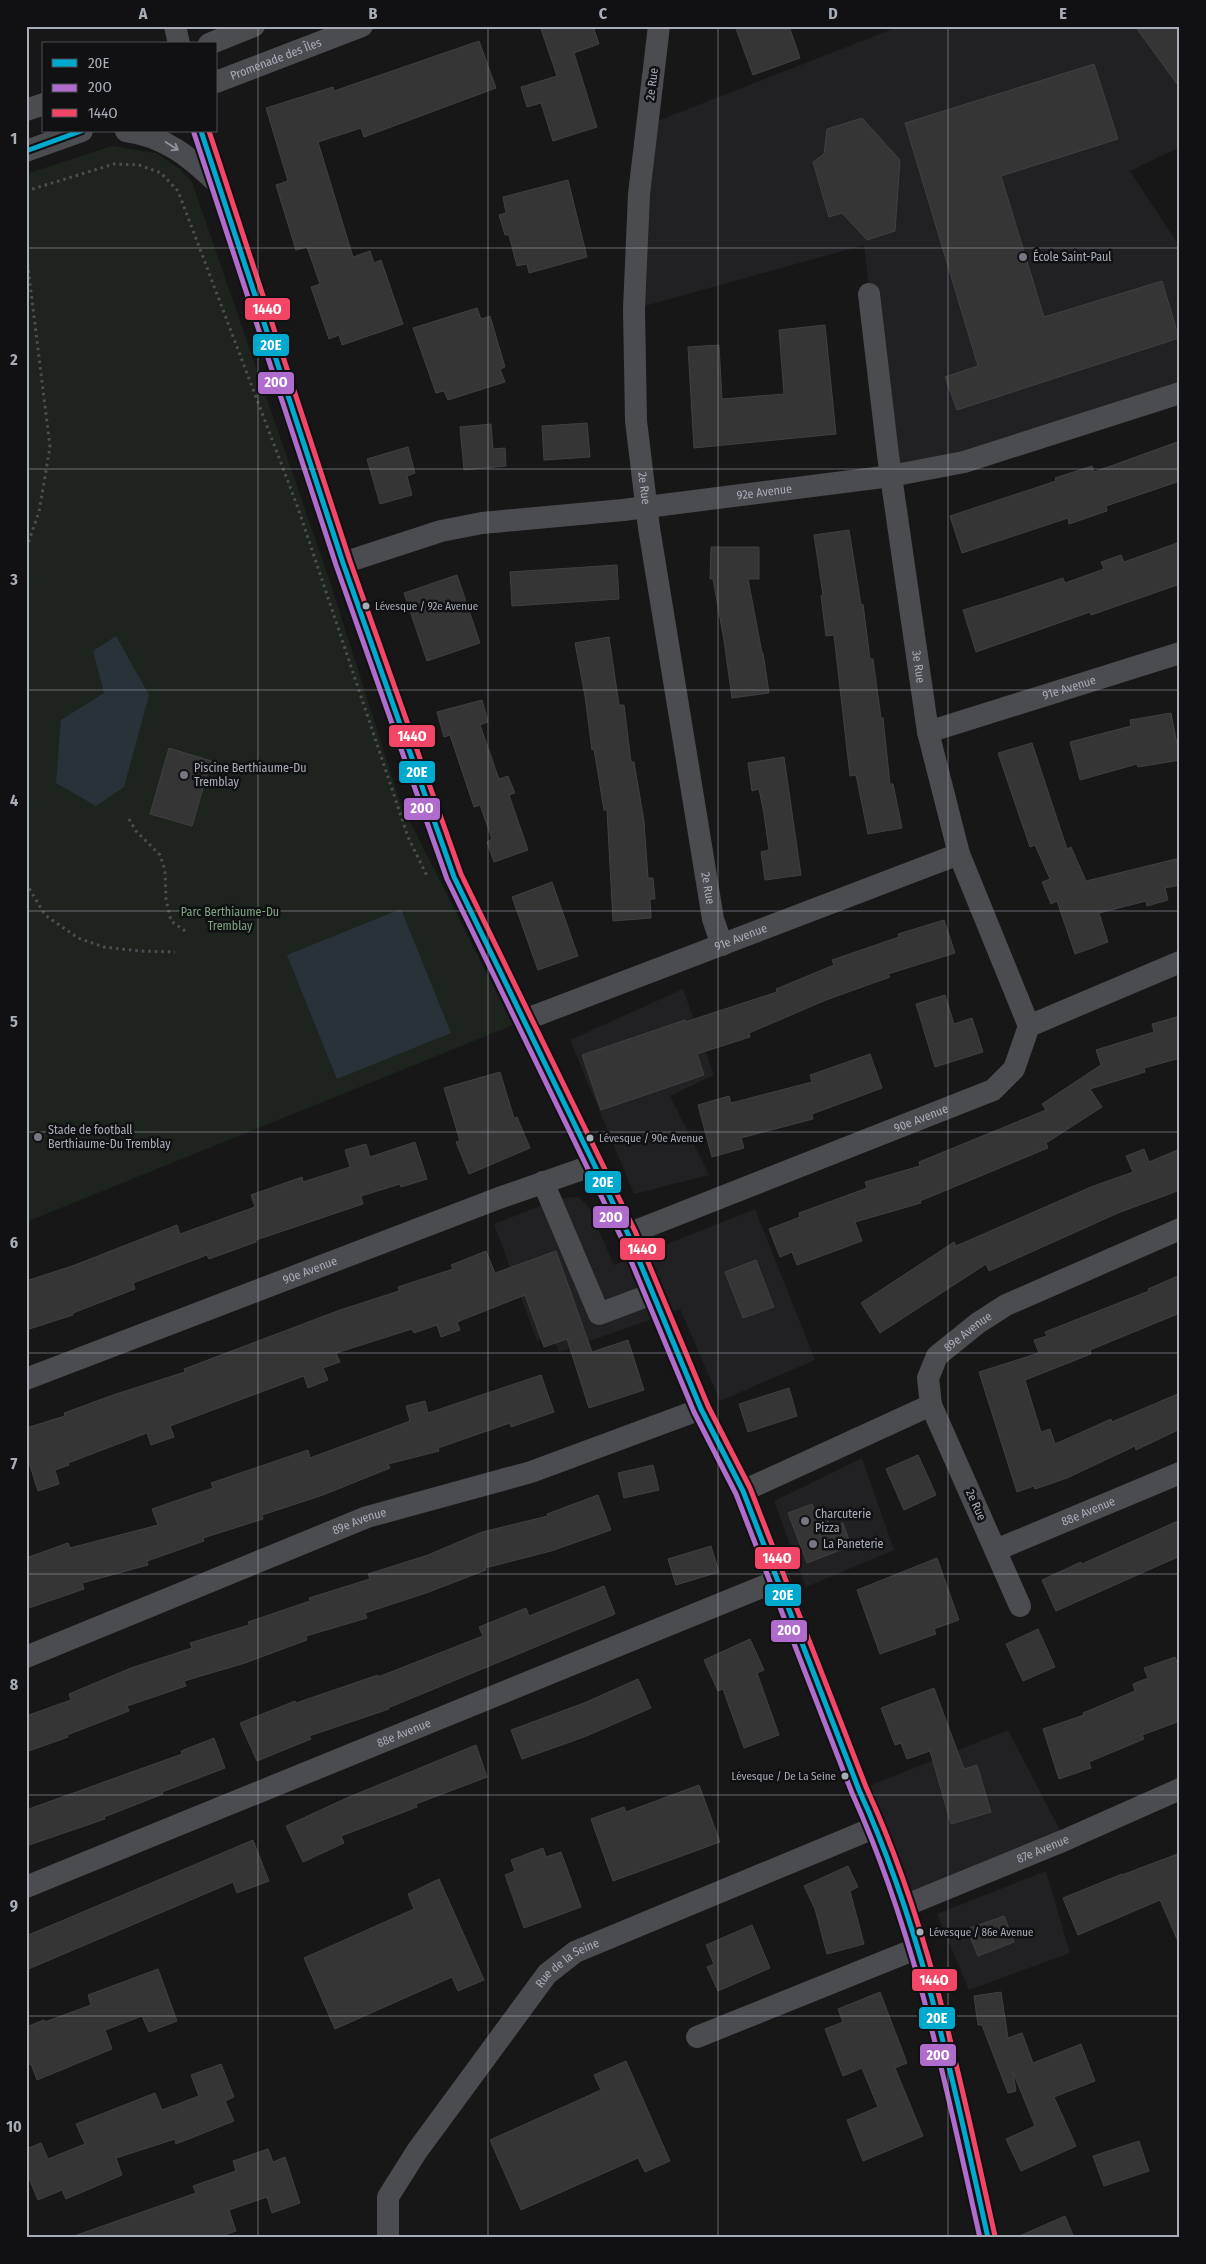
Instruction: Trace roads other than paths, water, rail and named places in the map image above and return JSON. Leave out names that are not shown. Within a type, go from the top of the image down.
[{"type":"street","points":[[175,26],[179,42]]},
{"type":"street","points":[[215,42],[254,26]]},
{"type":"street","name":"Promenade des Îles","points":[[218,81],[362,26]]},
{"type":"street","name":"2e Rue","points":[[659,26],[639,194],[634,309],[636,421],[646,507],[713,919],[722,945]]},
{"type":"street","points":[[26,110],[42,105]]},
{"type":"street","points":[[26,151],[79,132]]},
{"type":"street","points":[[134,132],[162,140],[198,164],[218,184]]},
{"type":"street","points":[[201,132],[343,563],[454,876],[628,1234],[701,1409],[743,1491],[780,1580],[858,1790],[876,1828],[918,1948],[942,2034],[988,2238]]},
{"type":"street","name":"3e Rue","points":[[869,294],[891,476],[928,732],[958,854],[1030,1026]]},
{"type":"street","name":"92e Avenue","points":[[343,563],[441,531],[482,523],[646,507],[891,476],[964,462],[1180,393]]},
{"type":"street","name":"91e Avenue","points":[[928,732],[1180,653]]},
{"type":"street","name":"91e Avenue","points":[[524,1020],[958,854]]},
{"type":"street","points":[[1030,1026],[1180,962]]},
{"type":"street","name":"90e Avenue","points":[[628,1234],[993,1090],[1014,1069],[1030,1026]]},
{"type":"street","name":"90e Avenue","points":[[26,1379],[543,1182],[594,1165]]},
{"type":"street","points":[[543,1182],[599,1314],[652,1294]]},
{"type":"street","name":"89e Avenue","points":[[931,1404],[928,1378],[937,1356],[978,1323],[1006,1305],[1180,1229]]},
{"type":"street","points":[[743,1491],[931,1404]]},
{"type":"street","name":"2e Rue","points":[[931,1404],[1020,1606]]},
{"type":"street","name":"89e Avenue","points":[[26,1657],[367,1517],[531,1472],[701,1409]]},
{"type":"street","name":"88e Avenue","points":[[996,1550],[1180,1473]]},
{"type":"street","name":"88e Avenue","points":[[26,1887],[780,1580]]},
{"type":"street","name":"87e Avenue","points":[[904,1906],[1065,1840],[1180,1789]]},
{"type":"street","name":"Rue de la Seine","points":[[388,2238],[388,2197],[417,2152],[547,1974],[575,1952],[876,1828]]},
{"type":"street","points":[[697,2037],[918,1948]]},
{"type":"place","name":"École Saint-Paul","points":[[1023,257]]},
{"type":"place","name":"Lévesque / 92e Avenue","points":[[366,606]]},
{"type":"place","name":"Piscine Berthiaume-Du Tremblay","points":[[184,775]]},
{"type":"place","name":"Stade de football Berthiaume-Du Tremblay","points":[[38,1137]]},
{"type":"place","name":"Lévesque / 90e Avenue","points":[[590,1138]]},
{"type":"place","name":"Charcuterie Pizza","points":[[805,1521]]},
{"type":"place","name":"La Paneterie","points":[[813,1544]]},
{"type":"place","name":"Lévesque / De La Seine","points":[[845,1776]]},
{"type":"place","name":"Lévesque / 86e Avenue","points":[[920,1932]]},
{"type":"park label","name":"Parc Berthiaume-Du Tremblay","points":[[230,919]]}]
